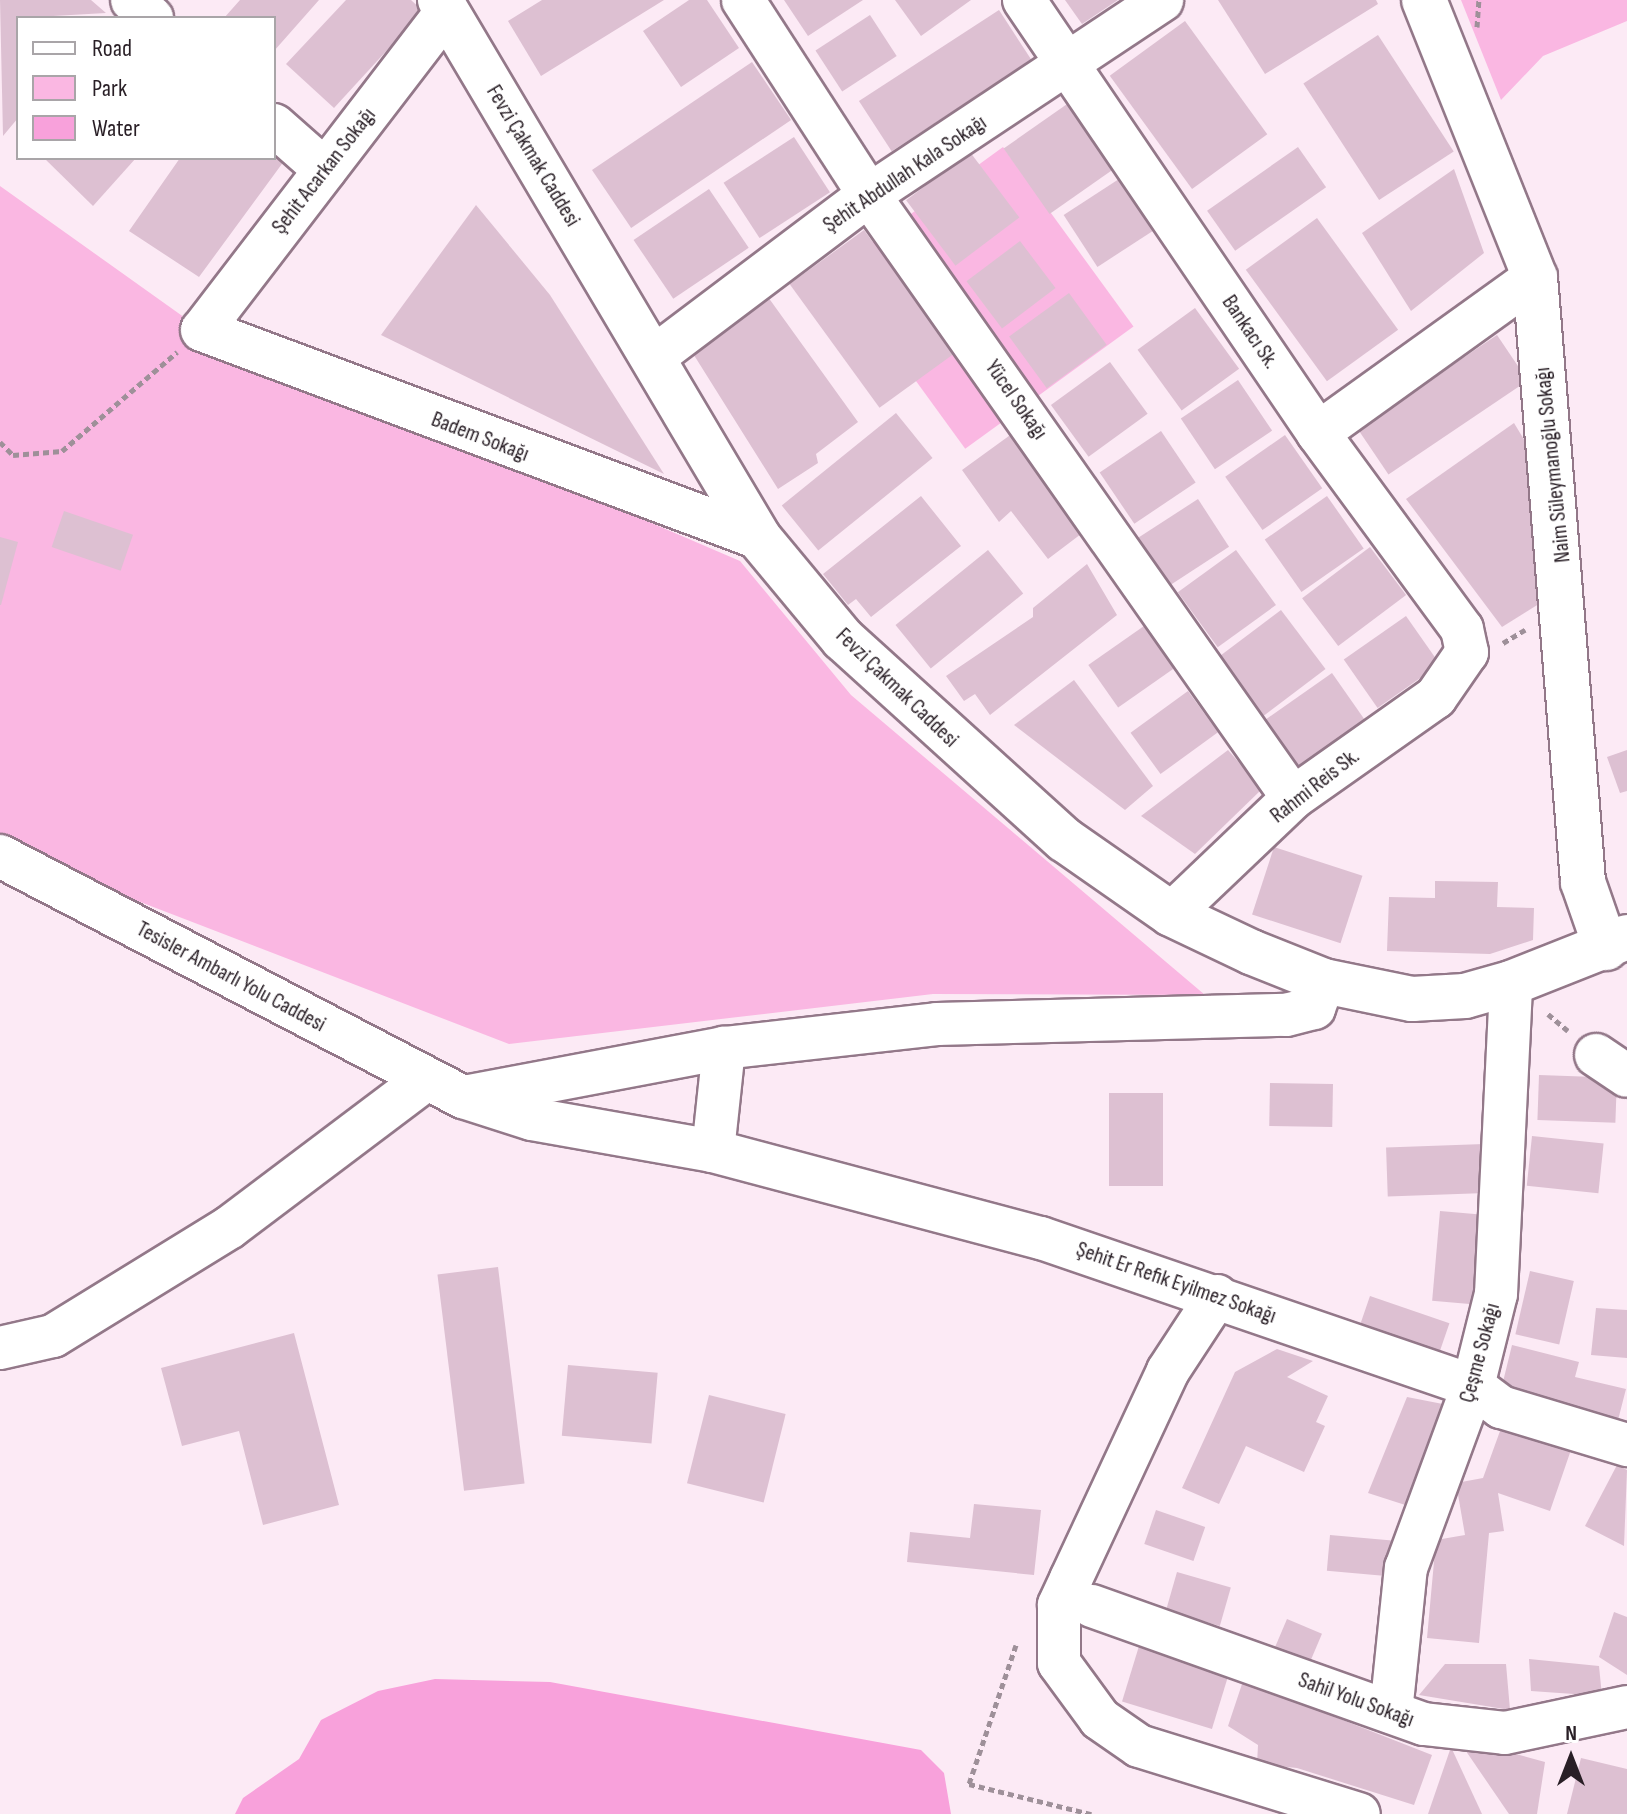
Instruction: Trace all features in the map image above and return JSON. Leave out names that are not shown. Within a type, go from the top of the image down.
[{"type":"main road","name":"Naim Süleymanoğlu Sokağı","points":[[1424,0],[1535,277],[1566,607],[1583,882],[1620,940]]},
{"type":"main road","name":"Fevzi Çakmak Caddesi","points":[[443,6],[655,356],[759,538],[843,639],[1065,840],[1171,914],[1324,981],[1412,999],[1465,996],[1511,983],[1620,940]]},
{"type":"street","points":[[132,0],[150,16]]},
{"type":"street","name":"Yücel Sokağı","points":[[743,0],[869,195],[1293,798]]},
{"type":"street","name":"Bankacı Sk.","points":[[1024,0],[1318,433],[1462,629],[1464,665]]},
{"type":"street","name":"Şehit Abdullah Kala Sokağı","points":[[655,356],[869,195],[1162,0]]},
{"type":"street","name":"Şehit Acarkan Sokağı","points":[[202,330],[325,170],[443,6]]},
{"type":"street","points":[[276,127],[325,170]]},
{"type":"street","points":[[1318,433],[1535,277]]},
{"type":"street","name":"Badem Sokağı","points":[[202,330],[759,538]]},
{"type":"street","name":"Rahmi Reis Sk.","points":[[1171,914],[1293,798],[1436,697],[1464,665]]},
{"type":"street","name":"Tesisler Ambarlı Yolu Caddesi","points":[[0,856],[424,1081],[463,1097]]},
{"type":"street","points":[[463,1097],[724,1048],[937,1024],[1286,1015],[1314,1008],[1324,981]]},
{"type":"street","name":"Çeşme Sokağı","points":[[1391,1712],[1406,1568],[1473,1386],[1496,1294],[1511,983]]},
{"type":"street","points":[[713,1151],[724,1048]]},
{"type":"street","points":[[0,1348],[53,1336],[230,1227],[424,1081]]},
{"type":"street","name":"Şehit Er Refik Eyilmez Sokağı","points":[[463,1097],[532,1119],[713,1151],[1041,1238],[1473,1386],[1501,1407],[1627,1445]]},
{"type":"street","points":[[1217,1296],[1168,1371],[1082,1592],[1059,1605],[1059,1663],[1100,1719],[1139,1746],[1359,1814]]},
{"type":"street","name":"Sahil Yolu Sokağı","points":[[1082,1592],[1391,1712],[1505,1733],[1627,1707]]},
{"type":"path","points":[[0,442],[13,455],[62,451],[202,330]]},
{"type":"path","points":[[1464,665],[1566,607]]},
{"type":"path","points":[[1511,983],[1612,1066]]},
{"type":"path","points":[[1016,1645],[969,1784],[1091,1814]]},
{"type":"green space","points":[[1461,0],[1627,0],[1627,21],[1543,56],[1501,100]]},
{"type":"green space","points":[[1003,147],[1133,327],[965,449],[835,269]]},
{"type":"green space","points":[[0,186],[202,330],[740,561],[851,695],[1205,995],[933,994],[509,1044],[0,848]]},
{"type":"water","points":[[435,1679],[550,1682],[921,1750],[944,1773],[951,1814],[235,1814],[243,1798],[299,1759],[321,1720],[378,1691]]},
{"type":"building","points":[[0,0],[91,0],[106,13],[16,16],[16,120],[3,136]]},
{"type":"building","points":[[240,0],[319,0],[276,49],[276,16],[226,16]]},
{"type":"building","points":[[346,0],[411,0],[423,11],[334,108],[286,64]]},
{"type":"building","points":[[542,0],[664,0],[541,76],[508,21]]},
{"type":"building","points":[[689,0],[707,0],[739,48],[681,87],[643,31]]},
{"type":"building","points":[[784,0],[863,0],[808,36]]},
{"type":"building","points":[[895,0],[971,0],[921,36]]},
{"type":"building","points":[[1065,0],[1118,0],[1082,24]]},
{"type":"building","points":[[1218,0],[1376,0],[1378,4],[1265,74]]},
{"type":"building","points":[[999,10],[1032,60],[892,151],[859,101]]},
{"type":"building","points":[[870,15],[897,56],[842,91],[815,50]]},
{"type":"building","points":[[1185,21],[1267,134],[1192,189],[1110,76]]},
{"type":"building","points":[[1378,35],[1454,152],[1379,200],[1303,83]]},
{"type":"building","points":[[752,62],[791,120],[631,228],[592,170]]},
{"type":"building","points":[[1070,102],[1116,168],[1050,214],[1004,148]]},
{"type":"building","points":[[794,137],[830,192],[759,238],[724,183]]},
{"type":"building","points":[[1298,147],[1326,187],[1235,251],[1207,211]]},
{"type":"building","points":[[276,148],[287,157],[199,277],[129,231],[179,160],[276,160]]},
{"type":"building","points":[[970,152],[1019,217],[955,266],[906,200]]},
{"type":"building","points":[[46,160],[134,160],[93,206]]},
{"type":"building","points":[[1454,169],[1484,253],[1411,311],[1362,233]]},
{"type":"building","points":[[1119,179],[1153,231],[1097,267],[1064,215]]},
{"type":"building","points":[[709,189],[749,248],[673,299],[634,240]]},
{"type":"building","points":[[476,205],[550,295],[664,474],[381,335]]},
{"type":"building","points":[[1317,218],[1398,330],[1327,381],[1246,270]]},
{"type":"building","points":[[864,230],[954,354],[880,408],[790,284]]},
{"type":"building","points":[[1020,241],[1056,288],[1002,328],[966,281]]},
{"type":"building","points":[[1069,293],[1107,345],[1047,388],[1009,336]]},
{"type":"building","points":[[768,297],[858,422],[816,454],[818,463],[778,489],[692,352]]},
{"type":"building","points":[[1195,308],[1239,369],[1182,410],[1138,350]]},
{"type":"building","points":[[1497,335],[1528,381],[1388,475],[1358,429]]},
{"type":"building","points":[[1110,362],[1148,414],[1089,457],[1051,405]]},
{"type":"building","points":[[1238,380],[1272,431],[1215,469],[1181,419]]},
{"type":"building","points":[[896,413],[933,458],[818,551],[782,506]]},
{"type":"building","points":[[1514,423],[1547,477],[1558,592],[1502,627],[1406,499]]},
{"type":"building","points":[[1161,431],[1196,482],[1134,524],[1100,472]]},
{"type":"building","points":[[1013,433],[1085,531],[1048,559],[1011,511],[999,522],[962,470]]},
{"type":"building","points":[[1285,435],[1322,488],[1262,530],[1225,477]]},
{"type":"building","points":[[921,496],[961,546],[871,617],[856,599],[848,605],[823,574]]},
{"type":"building","points":[[1327,496],[1364,548],[1301,592],[1265,540]]},
{"type":"building","points":[[1198,499],[1229,547],[1166,588],[1135,540]]},
{"type":"building","points":[[64,511],[133,535],[121,571],[52,547]]},
{"type":"building","points":[[0,537],[18,542],[1,605],[0,605]]},
{"type":"building","points":[[1370,547],[1406,595],[1338,646],[1302,598]]},
{"type":"building","points":[[988,550],[1023,594],[931,668],[896,625]]},
{"type":"building","points":[[1236,550],[1276,605],[1218,647],[1178,592]]},
{"type":"building","points":[[1087,564],[1117,615],[990,715],[975,694],[964,701],[946,676],[1033,617],[1033,608]]},
{"type":"building","points":[[1281,610],[1326,669],[1262,717],[1218,658]]},
{"type":"building","points":[[1406,616],[1440,664],[1378,708],[1344,660]]},
{"type":"building","points":[[1144,626],[1174,669],[1118,708],[1088,665]]},
{"type":"building","points":[[1332,673],[1365,720],[1296,768],[1263,721]]},
{"type":"building","points":[[1074,680],[1153,786],[1125,810],[1014,725]]},
{"type":"building","points":[[1188,691],[1218,732],[1161,774],[1131,733]]},
{"type":"building","points":[[1228,750],[1262,789],[1195,854],[1141,816]]},
{"type":"building","points":[[1627,750],[1627,791],[1620,793],[1607,757]]},
{"type":"building","points":[[1274,847],[1362,876],[1341,943],[1252,915]]},
{"type":"building","points":[[1435,881],[1498,882],[1497,907],[1534,908],[1533,940],[1490,954],[1387,951],[1389,897],[1435,898]]},
{"type":"building","points":[[1539,1075],[1617,1078],[1615,1123],[1537,1120]]},
{"type":"building","points":[[1270,1083],[1333,1084],[1332,1127],[1269,1126]]},
{"type":"building","points":[[1109,1093],[1163,1093],[1163,1186],[1109,1186]]},
{"type":"building","points":[[1532,1136],[1604,1144],[1598,1193],[1527,1186]]},
{"type":"building","points":[[1484,1144],[1486,1193],[1388,1196],[1386,1147]]},
{"type":"building","points":[[1440,1211],[1489,1215],[1481,1305],[1432,1301]]},
{"type":"building","points":[[498,1267],[525,1483],[464,1491],[437,1274]]},
{"type":"building","points":[[1530,1271],[1574,1281],[1559,1344],[1515,1334]]},
{"type":"building","points":[[1370,1296],[1449,1323],[1435,1366],[1355,1339]]},
{"type":"building","points":[[1596,1308],[1627,1310],[1627,1358],[1591,1355]]},
{"type":"building","points":[[294,1333],[339,1505],[263,1525],[239,1431],[182,1446],[161,1368]]},
{"type":"building","points":[[1512,1345],[1579,1362],[1575,1377],[1626,1389],[1617,1424],[1500,1394]]},
{"type":"building","points":[[1277,1349],[1313,1361],[1287,1377],[1328,1396],[1316,1422],[1325,1426],[1304,1472],[1246,1446],[1219,1504],[1182,1488],[1235,1372]]},
{"type":"building","points":[[568,1365],[658,1373],[651,1444],[562,1436]]},
{"type":"building","points":[[709,1395],[786,1414],[764,1502],[687,1483]]},
{"type":"building","points":[[1407,1397],[1453,1406],[1427,1512],[1368,1493]]},
{"type":"building","points":[[1504,1420],[1573,1444],[1550,1511],[1498,1493],[1504,1531],[1489,1533],[1479,1643],[1427,1638],[1436,1540],[1465,1535],[1456,1483],[1483,1478]]},
{"type":"building","points":[[1617,1465],[1627,1470],[1624,1546],[1585,1526]]},
{"type":"building","points":[[974,1504],[1041,1510],[1034,1575],[907,1562],[910,1532],[970,1538]]},
{"type":"building","points":[[1156,1510],[1205,1527],[1193,1561],[1144,1544]]},
{"type":"building","points":[[1330,1535],[1395,1541],[1392,1577],[1327,1571]]},
{"type":"building","points":[[1177,1572],[1231,1587],[1220,1626],[1166,1610]]},
{"type":"building","points":[[1614,1612],[1627,1617],[1627,1675],[1599,1657]]},
{"type":"building","points":[[1287,1619],[1322,1634],[1308,1666],[1273,1651]]},
{"type":"building","points":[[1139,1646],[1229,1673],[1212,1729],[1122,1701]]},
{"type":"building","points":[[1529,1659],[1599,1666],[1602,1696],[1531,1691]]},
{"type":"building","points":[[1445,1664],[1506,1664],[1510,1710],[1419,1695]]},
{"type":"building","points":[[1243,1681],[1432,1755],[1414,1805],[1297,1768],[1257,1764],[1258,1745],[1228,1726]]},
{"type":"building","points":[[1457,1738],[1545,1762],[1537,1814],[1509,1814]]},
{"type":"building","points":[[1451,1747],[1482,1814],[1428,1814]]},
{"type":"building","points":[[1581,1758],[1627,1769],[1627,1814],[1567,1814]]}]
